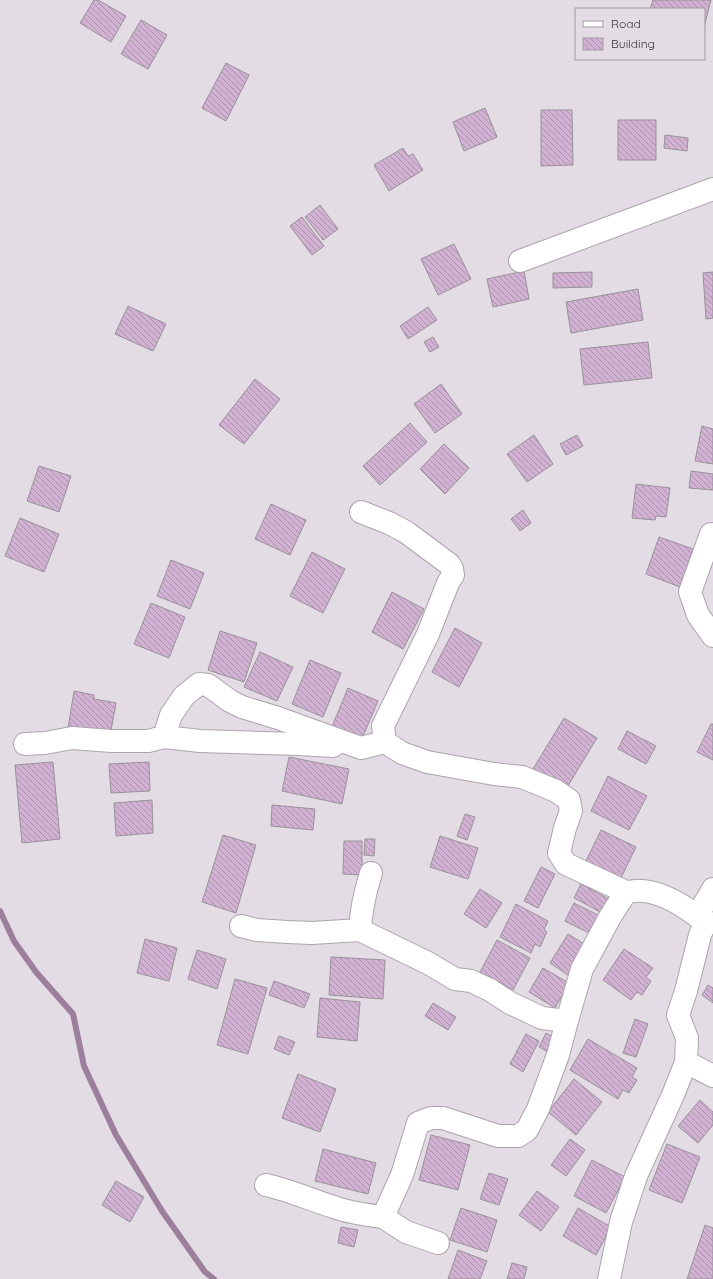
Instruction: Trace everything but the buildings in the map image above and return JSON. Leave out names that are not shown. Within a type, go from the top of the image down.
[{"type":"street","points":[[520,261],[713,188]]},
{"type":"street","points":[[361,512],[389,523],[406,532],[449,564],[453,575],[428,634],[383,726],[385,742]]},
{"type":"street","points":[[713,535],[711,534],[690,592],[698,615],[713,636]]},
{"type":"street","points":[[164,738],[171,715],[184,696],[200,684],[208,685],[230,701],[242,707],[278,718],[361,748]]},
{"type":"street","points":[[25,744],[45,743],[72,738],[112,741],[148,741],[164,738],[361,748],[385,742],[402,753],[427,762],[494,774],[522,777],[556,791],[569,800],[571,811],[559,853],[566,864],[626,892],[642,890],[662,895],[684,907],[706,922]]},
{"type":"street","points":[[360,930],[361,912],[371,873]]},
{"type":"street","points":[[609,1279],[621,1222],[636,1176],[674,1095],[686,1062],[687,1038],[678,1015],[686,991],[700,934],[706,922],[713,889]]},
{"type":"street","points":[[383,1217],[402,1175],[418,1123],[431,1118],[443,1118],[498,1136],[518,1136],[527,1130],[538,1109],[558,1055],[582,970],[610,916],[626,892]]},
{"type":"street","points":[[241,926],[257,930],[312,933],[360,930],[428,963],[455,979],[471,981],[490,990],[510,1003],[542,1018],[567,1021]]},
{"type":"street","points":[[686,1062],[713,1076]]},
{"type":"street","points":[[266,1185],[335,1208],[360,1214],[383,1217],[406,1232],[438,1242]]},
{"type":"waterway","points":[[0,911],[14,941],[36,972],[73,1014],[84,1066],[116,1135],[162,1211],[205,1272],[214,1279]]}]
